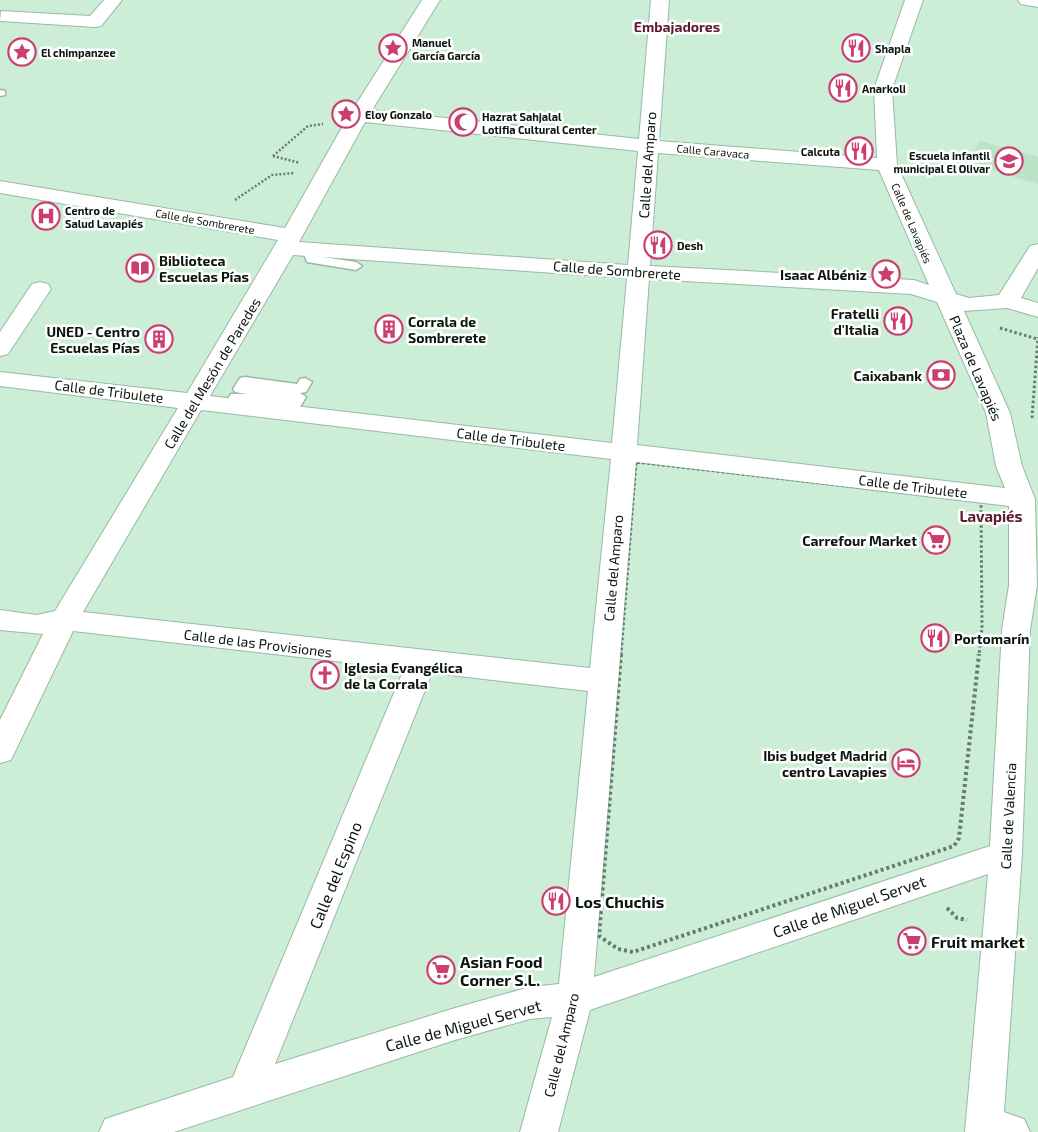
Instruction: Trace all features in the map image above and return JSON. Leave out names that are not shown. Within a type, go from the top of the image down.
[{"type":"street","points":[[10,0],[0,17],[95,22],[112,0]]},
{"type":"street","name":"Calle del Mesón de Paredes","points":[[0,751],[64,620],[288,242],[361,114],[431,0]]},
{"type":"street","name":"Calle del Amparo","points":[[539,1132],[575,999],[602,681],[620,573],[624,452],[660,0]]},
{"type":"street","name":"Calle de Lavapiés","points":[[914,0],[883,89],[887,165],[946,299]]},
{"type":"street","name":"Calle Caravaca","points":[[361,114],[648,146],[887,165]]},
{"type":"street","name":"Calle de Sombrerete","points":[[0,187],[204,221],[288,242],[309,250],[638,272],[914,287],[946,299]]},
{"type":"street","points":[[1008,302],[1013,289],[1038,251]]},
{"type":"street","points":[[0,349],[40,290]]},
{"type":"street","name":"Plaza de Lavapiés","points":[[946,299],[967,305],[1008,302],[1038,310]]},
{"type":"street","name":"Plaza de Lavapiés","points":[[946,299],[998,413],[1009,466],[1022,499]]},
{"type":"street","name":"Calle de Tribulete","points":[[0,379],[1022,499]]},
{"type":"street","points":[[1022,499],[1038,477]]},
{"type":"street","name":"Calle de Valencia","points":[[993,1130],[1016,630],[1031,581],[1022,499]]},
{"type":"street","name":"Calle de las Provisiones","points":[[0,620],[37,625],[64,620],[602,681]]},
{"type":"street","name":"Calle del Espino","points":[[247,1089],[422,661]]},
{"type":"street","name":"Calle de Miguel Servet","points":[[118,1132],[247,1089],[530,1003],[575,999],[1006,854]]},
{"type":"lane","points":[[309,250],[311,259],[356,266]]},
{"type":"lane","points":[[230,406],[236,396],[295,404],[299,397],[240,389],[245,381],[301,389],[305,382]]},
{"type":"path","points":[[273,156],[308,126]]},
{"type":"path","points":[[204,221],[272,175]]},
{"type":"path","points":[[1031,421],[1038,337]]},
{"type":"path","points":[[636,462],[981,501],[982,628],[959,838],[954,846],[633,952],[618,948],[599,936],[620,573],[636,462]]},
{"type":"path","points":[[943,904],[957,918],[972,922]]},
{"type":"shaded area","name":"Escuela infantil municipal El Olivar","points":[[980,141],[1038,157],[1038,184],[977,166],[985,153],[974,150]]},
{"type":"place","name":"Manuel García García","points":[[393,48]]},
{"type":"place","name":"Shapla","points":[[856,48]]},
{"type":"place","name":"El chimpanzee","points":[[22,52]]},
{"type":"place","name":"Anarkoli","points":[[843,88]]},
{"type":"place","name":"Eloy Gonzalo","points":[[346,114]]},
{"type":"place","name":"Hazrat Sahjalal Lotifia Cultural Center","points":[[463,122]]},
{"type":"place","name":"Calcuta","points":[[859,151]]},
{"type":"place","name":"Escuela infantil municipal El Olivar","points":[[1009,161]]},
{"type":"place","name":"Centro de Salud Lavapiés","points":[[46,216]]},
{"type":"place","name":"Desh","points":[[658,245]]},
{"type":"place","name":"Biblioteca Escuelas Pías","points":[[140,268]]},
{"type":"place","name":"Isaac Albéniz","points":[[886,274]]},
{"type":"place","name":"Fratelli d'Italia","points":[[898,321]]},
{"type":"place","name":"Corrala de Sombrerete","points":[[389,329]]},
{"type":"place","name":"UNED - Centro Escuelas Pías","points":[[159,339]]},
{"type":"place","name":"Caixabank","points":[[941,375]]},
{"type":"place","name":"Carrefour Market","points":[[936,540]]},
{"type":"place","name":"Portomarín","points":[[935,638]]},
{"type":"place","name":"Iglesia Evangélica de la Corrala","points":[[325,675]]},
{"type":"place","name":"Ibis budget Madrid centro Lavapies","points":[[906,763]]},
{"type":"place","name":"Los Chuchis","points":[[556,901]]},
{"type":"place","name":"Fruit market","points":[[912,941]]},
{"type":"place","name":"Asian Food Corner S.L.","points":[[441,970]]},
{"type":"district","name":"Embajadores","points":[[677,26]]},
{"type":"district","name":"Lavapiés","points":[[991,516]]}]
